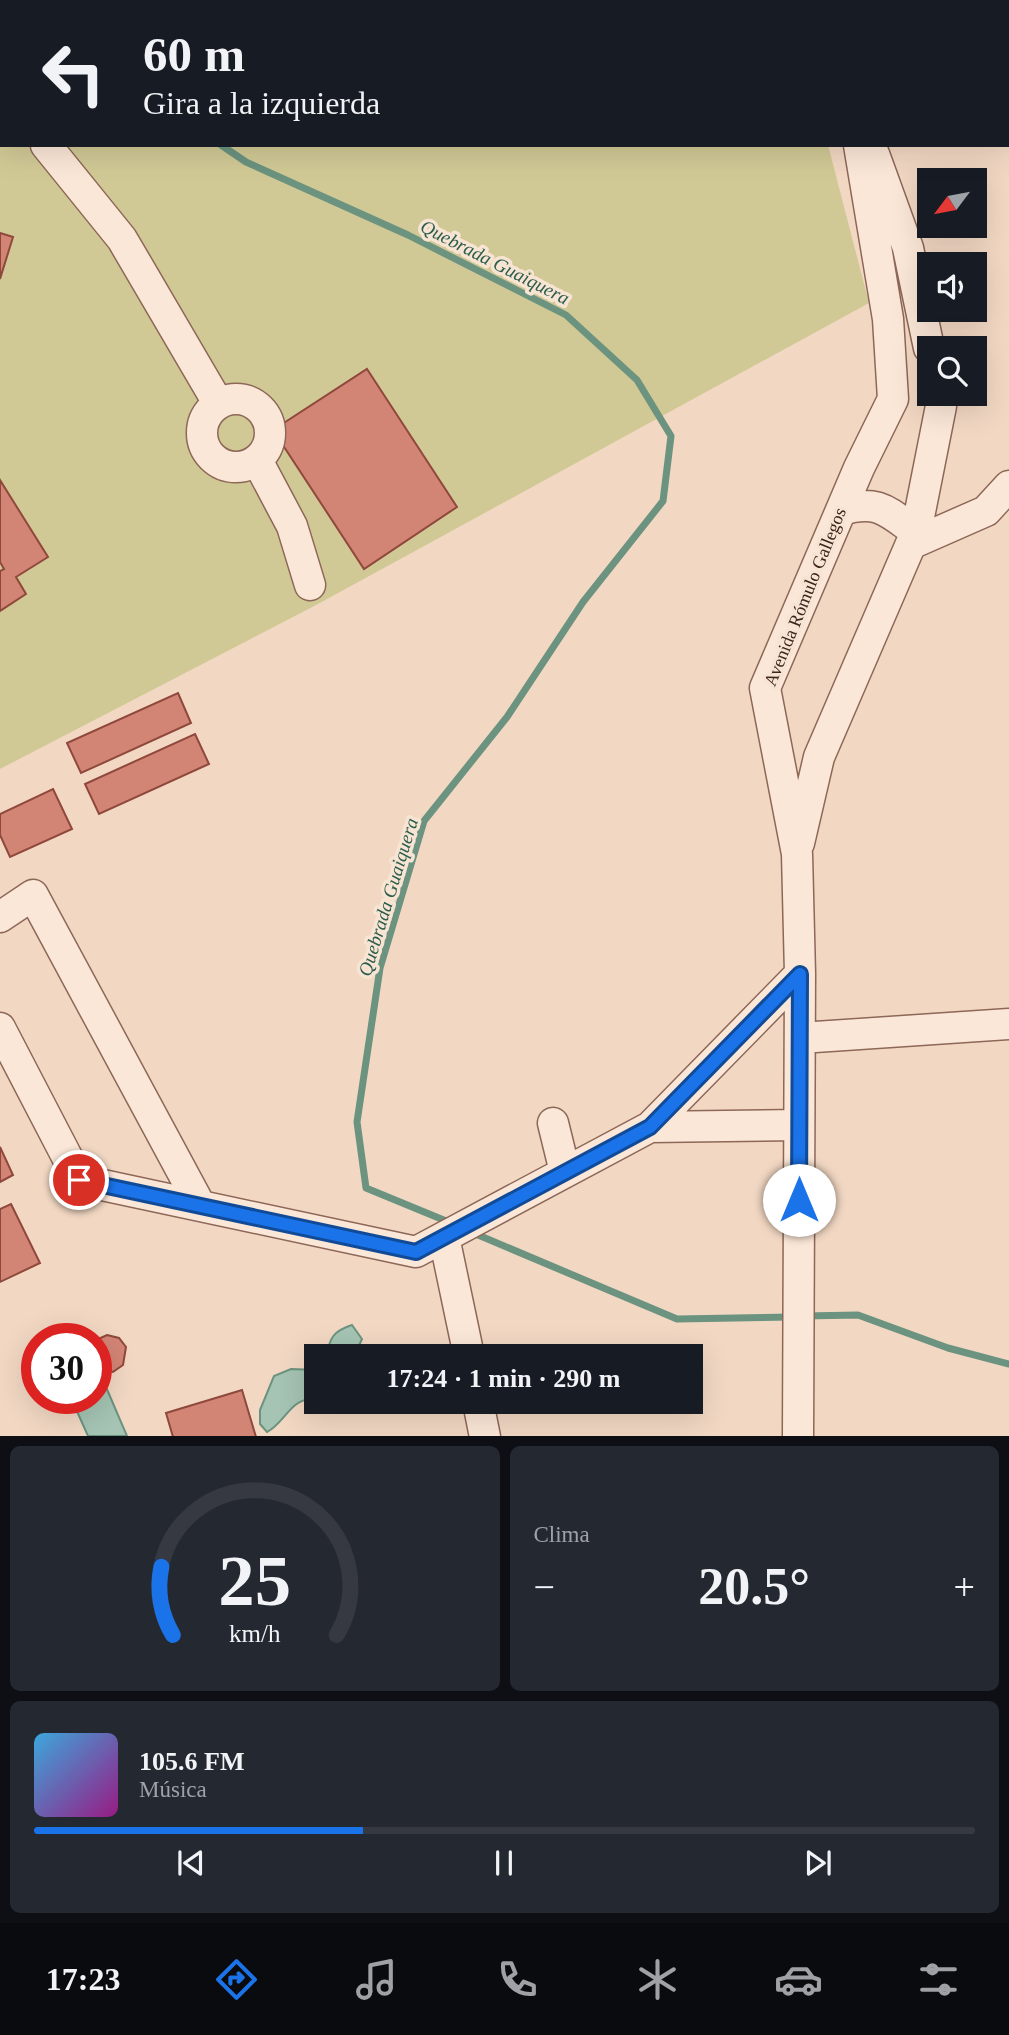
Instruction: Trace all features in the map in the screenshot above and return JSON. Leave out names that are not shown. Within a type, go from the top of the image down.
[{"type":"street","points":[[48,147],[122,239],[218,403]]},
{"type":"street","name":"Avenida Rómulo Gallegos","points":[[798,1436],[800,974],[797,854],[765,688],[841,510],[893,399],[888,319],[859,147]]},
{"type":"street","points":[[872,147],[908,248],[926,336]]},
{"type":"street","points":[[228,399],[249,401],[266,418],[269,440],[257,460],[235,467],[224,465],[206,451],[201,430],[209,410],[228,399]]},
{"type":"street","points":[[797,854],[819,757],[914,538],[941,406]]},
{"type":"street","points":[[257,460],[292,526],[310,585]]},
{"type":"street","points":[[914,538],[986,511],[1009,486]]},
{"type":"street","points":[[841,510],[862,504],[881,507],[914,538]]},
{"type":"street","points":[[0,917],[33,895],[200,1205]]},
{"type":"street","points":[[0,1028],[79,1180],[416,1252],[650,1127],[800,974]]},
{"type":"street","points":[[800,1038],[1009,1024]]},
{"type":"street","points":[[553,1123],[565,1172]]},
{"type":"street","points":[[650,1127],[799,1125]]},
{"type":"street","points":[[444,1237],[466,1344]]},
{"type":"street","points":[[480,1414],[485,1436]]},
{"type":"shaded area","points":[[0,147],[829,147],[869,303],[318,604],[0,769]]},
{"type":"shaded area","points":[[352,1325],[362,1339],[360,1344],[329,1344],[340,1330]]},
{"type":"shaded area","points":[[291,1369],[304,1370],[304,1400],[295,1405],[267,1432],[260,1424],[260,1410],[274,1376]]},
{"type":"shaded area","points":[[112,1401],[127,1436],[88,1436],[78,1414],[112,1414]]},
{"type":"building","points":[[0,233],[13,237],[0,279]]},
{"type":"building","points":[[367,369],[457,507],[364,569],[273,430]]},
{"type":"building","points":[[0,480],[48,557],[16,577],[26,594],[0,611],[0,571],[4,569],[0,562]]},
{"type":"building","points":[[178,693],[191,723],[81,773],[67,743]]},
{"type":"building","points":[[195,734],[209,764],[99,814],[85,784]]},
{"type":"building","points":[[53,789],[72,829],[10,857],[0,835],[0,814]]},
{"type":"building","points":[[0,1147],[13,1175],[0,1182]]},
{"type":"building","points":[[11,1204],[40,1263],[0,1282],[0,1209]]},
{"type":"building","points":[[112,1336],[119,1338],[126,1347],[123,1365],[113,1372]]},
{"type":"building","points":[[242,1390],[256,1436],[173,1436],[166,1413]]},
{"type":"waterway","name":"Quebrada Guaiquera","points":[[224,147],[246,162],[408,235],[566,315],[637,380],[671,436],[663,501],[583,602],[507,717],[424,821],[380,968],[357,1122],[366,1188],[451,1223]]},
{"type":"waterway","name":"Quebrada Guaiquera","points":[[471,1232],[677,1319],[792,1317]]},
{"type":"waterway","name":"Quebrada Guaiquera","points":[[804,1316],[858,1315],[948,1348],[1009,1364]]},
{"type":"route","points":[[79,1180],[416,1252],[650,1127],[800,974],[799,1200]]}]
